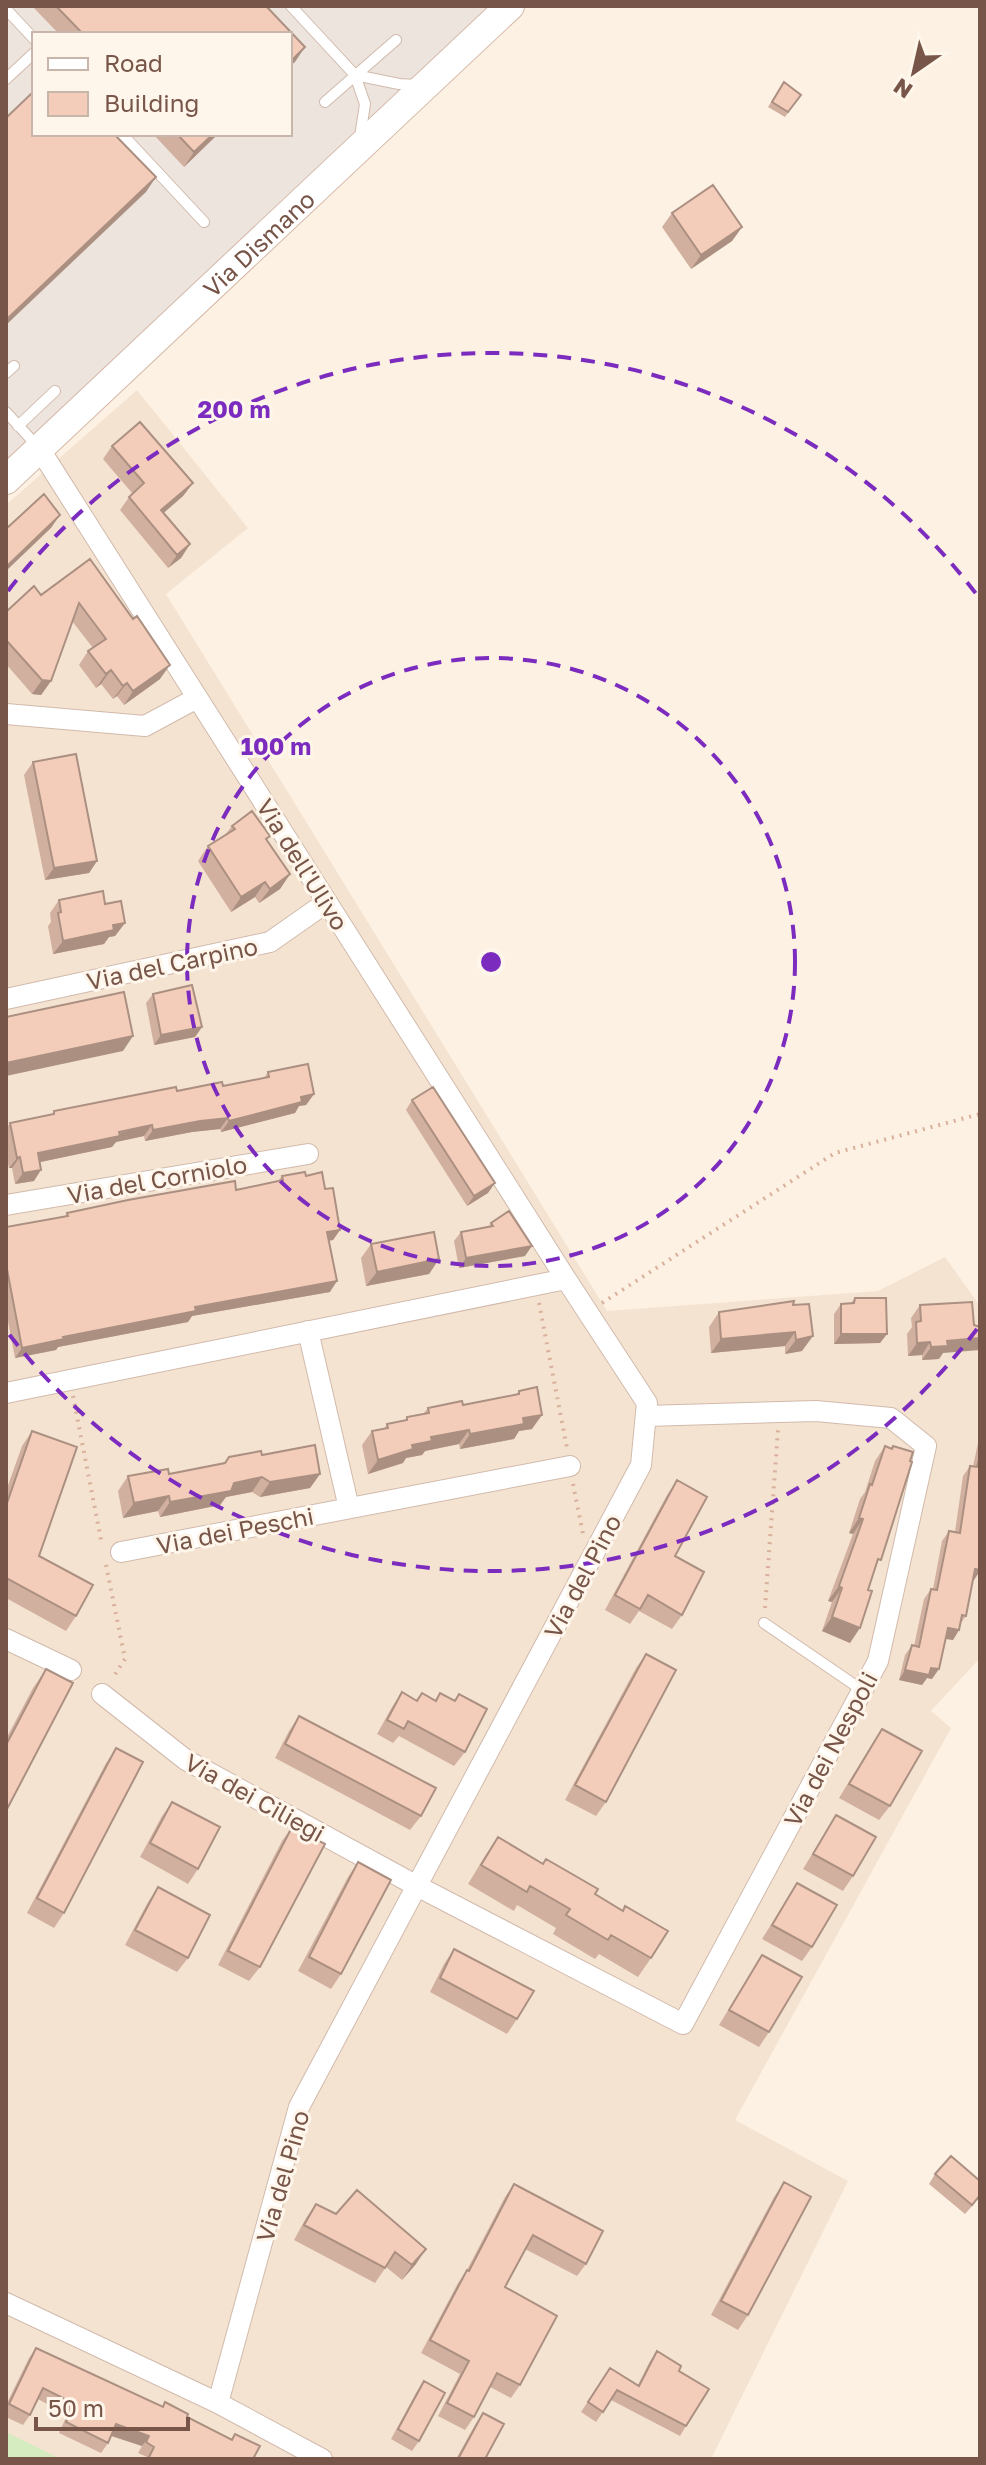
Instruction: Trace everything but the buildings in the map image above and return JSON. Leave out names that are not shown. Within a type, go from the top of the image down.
[{"type":"main road","name":"Via Dismano","points":[[6,480],[510,6]]},
{"type":"street","name":"Via dell'Ulivo","points":[[39,448],[566,1279]]},
{"type":"street","points":[[6,714],[145,726],[197,698]]},
{"type":"street","name":"Via del Carpino","points":[[6,999],[270,942],[327,902]]},
{"type":"street","name":"Via del Corniolo","points":[[6,1205],[308,1154]]},
{"type":"street","points":[[6,1393],[566,1279]]},
{"type":"street","name":"Via del Pino","points":[[218,2403],[299,2107],[641,1465],[647,1403],[566,1279]]},
{"type":"street","name":"Via dei Peschi","points":[[308,1331],[349,1508]]},
{"type":"street","name":"Via dei Nespoli","points":[[417,1886],[683,2024],[878,1661],[926,1446],[891,1418],[816,1411],[646,1416]]},
{"type":"street","name":"Via dei Peschi","points":[[121,1552],[570,1466]]},
{"type":"street","points":[[6,1639],[71,1670]]},
{"type":"street","name":"Via dei Ciliegi","points":[[102,1694],[186,1760],[417,1886]]},
{"type":"street","points":[[6,2303],[218,2403],[281,2450],[322,2459]]},
{"type":"lane","points":[[291,6],[355,75],[365,104],[359,147]]},
{"type":"lane","points":[[6,9],[32,37]]},
{"type":"lane","points":[[325,102],[396,40]]},
{"type":"lane","points":[[6,79],[32,55]]},
{"type":"lane","points":[[355,75],[399,84],[428,85]]},
{"type":"lane","points":[[124,136],[204,222]]},
{"type":"lane","points":[[18,426],[55,391]]},
{"type":"lane","points":[[6,412],[39,448]]},
{"type":"lane","points":[[764,1623],[862,1690]]},
{"type":"path","points":[[601,1304],[835,1153],[980,1114]]},
{"type":"path","points":[[549,1305],[539,1303],[588,1564]]},
{"type":"path","points":[[764,1623],[779,1413]]},
{"type":"shaded area","points":[[6,6],[491,6],[230,256],[6,461]]},
{"type":"shaded area","points":[[137,390],[248,528],[166,594],[607,1311],[878,1291],[945,1257],[980,1306],[980,1658],[931,1711],[951,1728],[735,2120],[848,2181],[711,2459],[6,2459],[6,505]]},
{"type":"green space","points":[[6,2432],[61,2459],[6,2459]]}]
